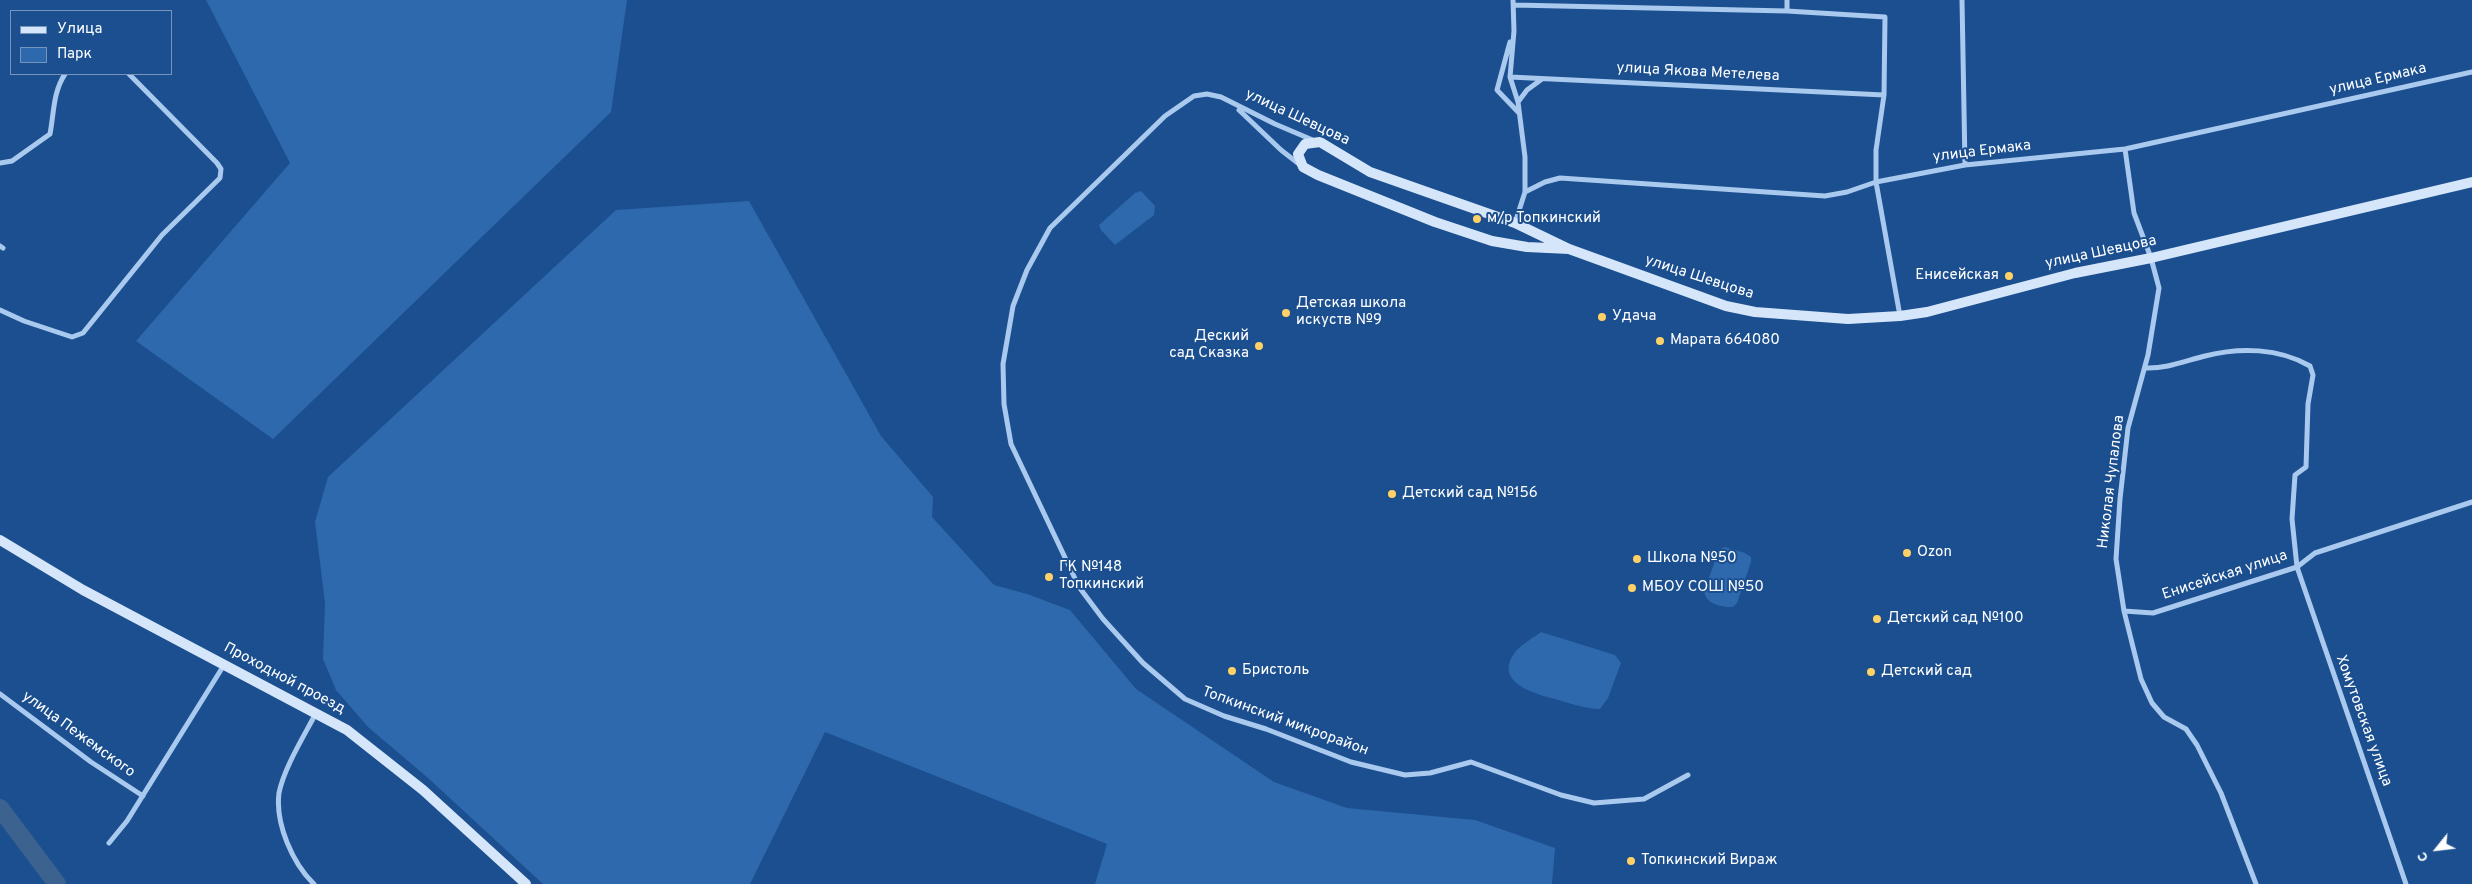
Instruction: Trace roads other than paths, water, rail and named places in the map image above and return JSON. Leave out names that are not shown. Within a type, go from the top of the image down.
[{"type":"main road","points":[[1320,142],[1312,142],[1300,148],[1298,154],[1303,167],[1318,175],[1435,222],[1492,242],[1527,247],[1569,249]]},
{"type":"main road","name":"улица Шевцова","points":[[1320,142],[1370,172],[1515,223],[1569,249],[1718,303],[1755,312],[1848,319],[1900,316],[1927,312],[2075,272],[2151,258],[2472,182]]},
{"type":"main road","name":"Проходной проезд","points":[[0,540],[83,590],[316,712],[370,746],[423,790],[526,884]]},
{"type":"street","points":[[1787,0],[1787,11]]},
{"type":"street","points":[[1962,0],[1965,165]]},
{"type":"street","points":[[1515,223],[1525,192],[1525,157],[1518,102],[1510,77],[1514,31],[1514,3],[1787,11],[1885,17],[1884,95],[1876,150],[1876,182],[1900,316]]},
{"type":"street","points":[[1514,31],[1498,80],[1497,90],[1519,114]]},
{"type":"street","name":"улица Ермака","points":[[1525,192],[1545,182],[1560,178],[1825,196],[1847,192],[1876,182],[1965,165],[2125,149],[2472,72]]},
{"type":"street","points":[[0,163],[12,161],[50,134],[54,101],[60,81],[64,75]]},
{"type":"street","points":[[0,310],[24,322],[72,337],[83,334],[162,235],[220,178],[222,168],[130,75]]},
{"type":"street","name":"улица Якова Метелева","points":[[1510,77],[1884,95]]},
{"type":"street","points":[[1518,102],[1527,90],[1543,78]]},
{"type":"street","name":"улица Шевцова","points":[[1207,94],[1221,97],[1235,106],[1320,142]]},
{"type":"street","name":"Топкинский микрорайон","points":[[1207,94],[1194,96],[1165,116],[1050,228],[1027,270],[1013,306],[1003,364],[1004,404],[1011,444],[1079,587],[1088,600],[1142,663],[1185,698],[1224,716],[1266,729],[1351,762],[1405,775],[1430,773],[1471,762],[1561,795],[1594,803],[1644,799],[1688,775]]},
{"type":"street","points":[[1235,106],[1281,150],[1303,167]]},
{"type":"street","name":"Николая Чупалова","points":[[2125,149],[2134,213],[2151,258],[2158,288],[2145,368],[2128,428],[2120,499],[2116,559],[2124,611],[2140,679],[2152,703],[2164,717],[2186,729],[2197,745],[2221,793],[2256,884]]},
{"type":"street","name":"Хомутовская улица","points":[[2145,368],[2174,365],[2207,355],[2261,349],[2301,361],[2310,366],[2313,375],[2308,404],[2306,467],[2295,475],[2294,484],[2292,519],[2297,567],[2406,884]]},
{"type":"street","name":"Енисейская улица","points":[[2124,611],[2153,613],[2297,567],[2315,553],[2472,502]]},
{"type":"street","points":[[109,843],[127,821],[224,665]]},
{"type":"street","name":"улица Пежемского","points":[[0,694],[91,762],[143,796]]},
{"type":"street","points":[[314,884],[298,864],[288,844],[282,826],[279,803],[280,792],[285,778],[316,712]]},
{"type":"waterway","points":[[0,808],[57,884]]},
{"type":"place","name":"м/р Топкинский","points":[[1477,219]]},
{"type":"place","name":"Енисейская","points":[[2009,276]]},
{"type":"place","name":"Детская школа искуств №9","points":[[1286,313]]},
{"type":"place","name":"Удача","points":[[1602,317]]},
{"type":"place","name":"Марата 664080","points":[[1660,341]]},
{"type":"place","name":"Деский сад Сказка","points":[[1259,346]]},
{"type":"place","name":"Детский сад №156","points":[[1392,494]]},
{"type":"place","name":"Ozon","points":[[1907,553]]},
{"type":"place","name":"Школа №50","points":[[1637,559]]},
{"type":"place","name":"ГК №148 Топкинский","points":[[1049,577]]},
{"type":"place","name":"МБОУ СОШ №50","points":[[1632,588]]},
{"type":"place","name":"Детский сад №100","points":[[1877,619]]},
{"type":"place","name":"Бристоль","points":[[1232,671]]},
{"type":"place","name":"Детский сад","points":[[1871,672]]},
{"type":"place","name":"Топкинский Вираж","points":[[1631,861]]}]
